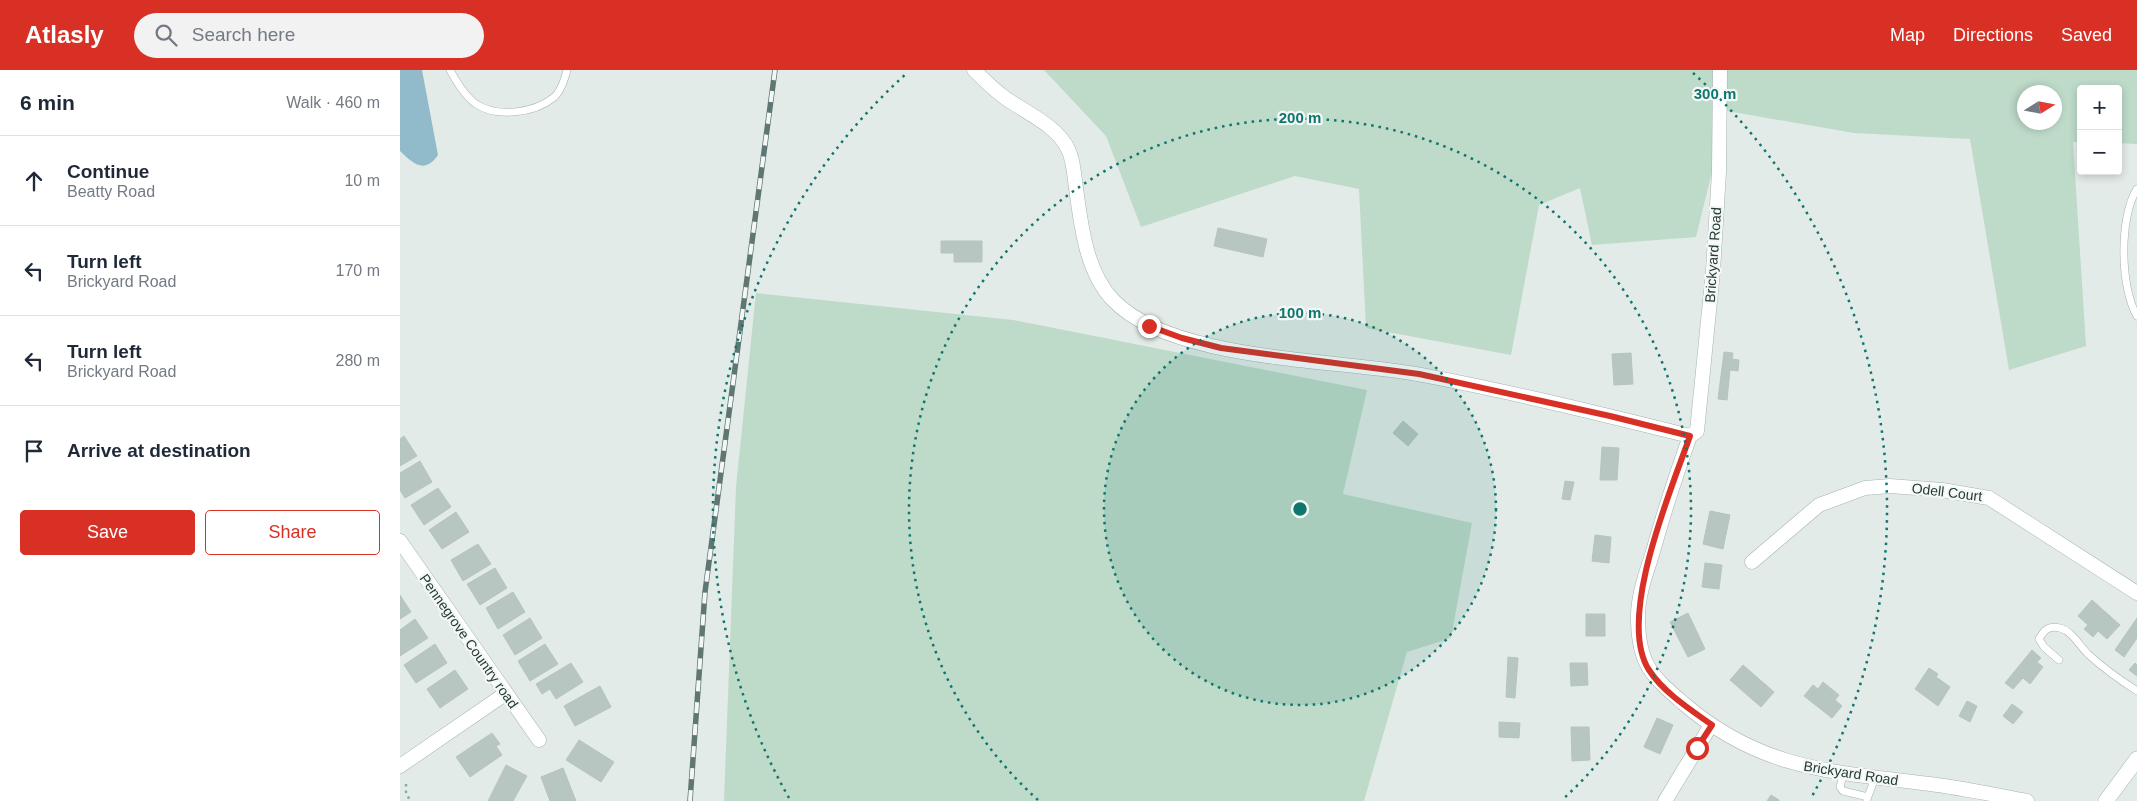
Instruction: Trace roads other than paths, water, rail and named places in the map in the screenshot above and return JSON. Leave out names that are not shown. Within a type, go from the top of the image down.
[{"type":"street","points":[[974,70],[1003,96],[1048,127],[1065,144],[1072,159],[1083,237],[1100,282],[1113,300],[1149,326],[1182,338],[1221,348],[1419,374],[1610,416],[1690,436]]},
{"type":"street","name":"Brickyard Road","points":[[1720,70],[1719,162],[1713,270],[1697,431],[1690,436],[1664,510],[1644,582],[1638,623],[1640,645],[1649,671],[1658,682],[1712,725],[1738,742],[1778,759],[1843,775],[1932,785],[2027,801]]},
{"type":"street","name":"Odell Court","points":[[1752,562],[1819,505],[1865,488],[1890,486],[1942,490],[1989,498],[2137,593]]},
{"type":"street","name":"Pennegrove Country road","points":[[400,541],[505,694],[539,740]]},
{"type":"street","points":[[400,766],[505,694]]},
{"type":"street","points":[[1665,801],[1712,725]]},
{"type":"street","points":[[2106,801],[2137,759]]},
{"type":"lane","points":[[450,70],[476,104],[497,113],[511,113],[533,107],[555,97],[567,70]]},
{"type":"lane","points":[[2137,189],[2129,202],[2123,265],[2130,304],[2137,316]]},
{"type":"lane","points":[[2059,660],[2044,647],[2039,639],[2043,630],[2050,627],[2061,628],[2072,635],[2094,659],[2137,691]]},
{"type":"lane","points":[[1843,775],[1840,787],[1843,791],[1867,799],[1875,778]]},
{"type":"water","points":[[400,70],[422,70],[438,155],[428,165],[423,166],[414,163],[400,151]]},
{"type":"railway","points":[[690,801],[705,592],[775,70]]}]
